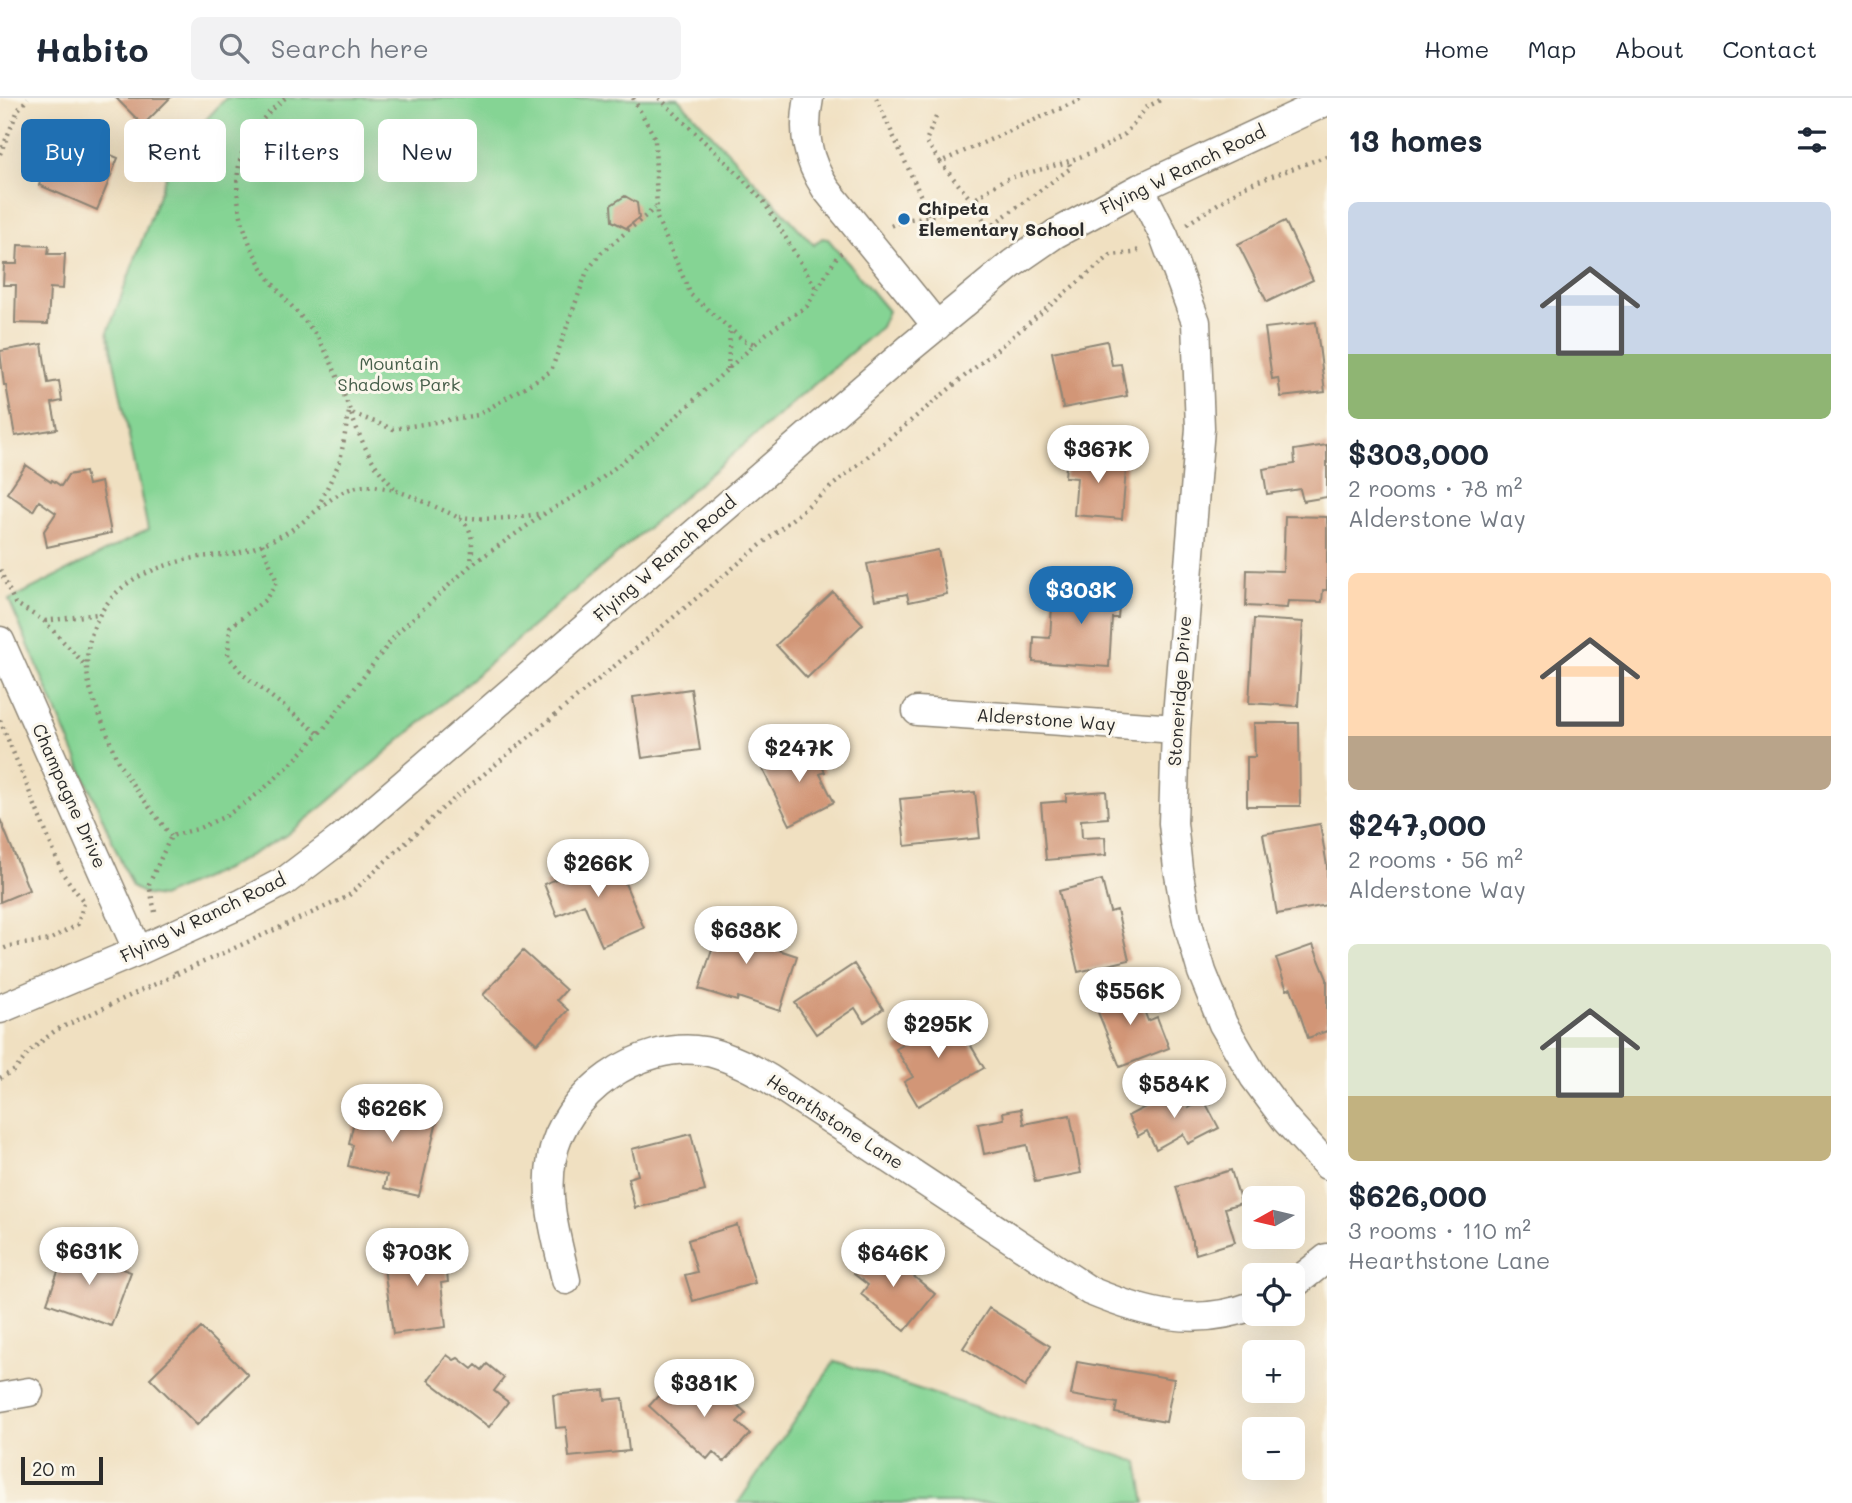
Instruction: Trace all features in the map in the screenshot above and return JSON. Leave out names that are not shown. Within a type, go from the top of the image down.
[{"type":"street","points":[[809,98],[806,127],[813,169],[826,189],[937,327]]},
{"type":"street","name":"Flying W Ranch Road","points":[[0,1009],[138,951],[285,881],[339,840],[1013,262],[1055,234],[1140,188],[1327,102]]},
{"type":"street","name":"Stoneridge Drive","points":[[1140,188],[1164,236],[1196,322],[1200,428],[1176,729],[1173,823],[1178,870],[1202,972],[1223,1024],[1254,1077],[1284,1119],[1327,1165]]},
{"type":"street","name":"Champagne Drive","points":[[0,641],[138,951]]},
{"type":"street","name":"Alderstone Way","points":[[917,711],[1176,729]]},
{"type":"street","name":"Hearthstone Lane","points":[[566,1280],[548,1197],[552,1157],[564,1124],[607,1076],[637,1061],[667,1051],[703,1051],[737,1060],[768,1078],[1090,1291],[1126,1306],[1164,1316],[1200,1317],[1242,1310]]},
{"type":"street","points":[[1305,1275],[1327,1258]]},
{"type":"street","points":[[0,1397],[29,1392]]},
{"type":"path","points":[[0,153],[18,110],[27,98]]},
{"type":"path","points":[[285,98],[264,116],[246,142],[239,169],[240,216],[265,274],[322,344],[371,460],[383,478],[398,491]]},
{"type":"path","points":[[633,98],[655,138],[657,218],[691,295],[743,340],[755,344]]},
{"type":"path","points":[[659,98],[764,202],[816,288]]},
{"type":"path","points":[[876,98],[930,216]]},
{"type":"path","points":[[940,163],[1084,98]]},
{"type":"path","points":[[155,912],[149,884],[172,836],[197,829],[226,816],[259,793],[319,734],[397,633],[471,565],[547,512],[592,486],[645,443],[755,344],[807,306],[838,255],[866,236],[904,220],[930,216],[972,201],[1003,180],[1098,150],[1125,134],[1147,107],[1164,98]]},
{"type":"path","points":[[936,117],[926,141],[940,163],[972,201],[990,230],[1071,168],[1068,161]]},
{"type":"path","points":[[0,1078],[15,1070],[32,1049],[56,1030],[176,972],[347,897],[443,808],[1111,255],[1133,253],[1189,223],[1245,186],[1327,156]]},
{"type":"path","points":[[349,412],[393,429],[478,415],[551,371],[587,271],[601,253],[655,208]]},
{"type":"path","points":[[728,369],[730,329]]},
{"type":"path","points":[[318,507],[340,461],[349,412]]},
{"type":"path","points":[[172,836],[120,765],[89,682],[86,667],[90,638],[99,613],[118,590],[138,577],[192,558],[235,554],[277,538],[318,507],[343,492],[360,486],[398,491],[459,516],[515,518],[547,512]]},
{"type":"path","points":[[459,516],[468,527],[472,543],[471,565]]},
{"type":"path","points":[[261,544],[277,582],[265,600],[230,627],[228,656],[245,676],[319,734]]},
{"type":"path","points":[[0,570],[15,603],[44,621],[86,667]]},
{"type":"path","points":[[44,621],[99,613]]},
{"type":"path","points":[[0,720],[63,874],[84,902],[78,924],[50,940],[0,950]]},
{"type":"green space","name":"Mountain Shadows Park","points":[[226,98],[678,98],[814,245],[822,238],[828,239],[888,311],[881,327],[326,804],[285,836],[227,868],[161,897],[147,895],[132,887],[9,600],[148,530],[108,332],[164,182],[226,182],[226,119],[206,119]]},
{"type":"green space","points":[[835,1361],[1138,1462],[1145,1503],[738,1503]]},
{"type":"building","points":[[116,98],[170,98],[149,119],[137,119]]},
{"type":"building","points":[[110,155],[118,158],[110,178]]},
{"type":"building","points":[[40,182],[108,182],[97,210],[39,185]]},
{"type":"building","points":[[625,196],[637,203],[639,218],[626,228],[612,221],[611,205]]},
{"type":"building","points":[[1285,221],[1313,280],[1267,302],[1238,244]]},
{"type":"building","points":[[18,245],[49,246],[48,254],[65,254],[63,289],[50,288],[48,324],[15,323],[16,285],[3,285],[4,264],[17,264]]},
{"type":"building","points":[[1316,322],[1325,392],[1281,397],[1278,378],[1272,379],[1265,328]]},
{"type":"building","points":[[1107,341],[1112,365],[1121,364],[1127,396],[1063,408],[1052,352]]},
{"type":"building","points":[[42,344],[48,383],[59,381],[62,401],[52,403],[57,429],[15,436],[0,351]]},
{"type":"building","points":[[1327,445],[1327,497],[1303,501],[1300,489],[1267,494],[1263,469],[1295,464],[1294,450]]},
{"type":"building","points":[[1067,453],[1127,458],[1122,519],[1074,515],[1077,478],[1065,477]]},
{"type":"building","points":[[26,465],[61,486],[68,475],[85,472],[88,485],[101,482],[111,533],[47,547],[44,531],[56,513],[39,501],[33,511],[7,493]]},
{"type":"building","points":[[1285,516],[1327,517],[1327,590],[1323,590],[1322,602],[1288,601],[1287,608],[1246,606],[1247,570],[1283,571]]},
{"type":"building","points":[[938,550],[947,594],[909,602],[907,594],[875,600],[867,564]]},
{"type":"building","points":[[1085,579],[1121,581],[1118,618],[1112,618],[1109,667],[1033,662],[1034,637],[1050,638],[1053,590],[1084,592]]},
{"type":"building","points":[[833,592],[863,624],[807,678],[776,645]]},
{"type":"building","points":[[1254,619],[1303,622],[1298,706],[1249,703]]},
{"type":"building","points":[[691,689],[700,750],[642,758],[633,697]]},
{"type":"building","points":[[1254,723],[1299,723],[1300,806],[1247,806],[1247,757],[1255,757]]},
{"type":"building","points":[[810,744],[825,772],[820,774],[834,802],[790,825],[762,768]]},
{"type":"building","points":[[1106,791],[1108,818],[1081,820],[1082,838],[1105,837],[1106,855],[1046,860],[1041,803],[1066,801],[1066,794]]},
{"type":"building","points":[[975,792],[980,838],[905,846],[900,799]]},
{"type":"building","points":[[0,819],[29,890],[0,902]]},
{"type":"building","points":[[1320,824],[1327,866],[1327,905],[1277,914],[1263,834]]},
{"type":"building","points":[[613,855],[644,928],[602,946],[584,904],[557,916],[544,884]]},
{"type":"building","points":[[1102,880],[1110,912],[1117,910],[1129,960],[1078,972],[1059,891]]},
{"type":"building","points":[[710,917],[776,938],[773,948],[797,956],[780,1011],[738,997],[737,1001],[699,989],[715,940],[704,936]]},
{"type":"building","points":[[1313,945],[1327,979],[1327,1031],[1308,1038],[1291,988],[1287,990],[1276,958]]},
{"type":"building","points":[[523,951],[566,990],[557,1000],[568,1010],[537,1044],[483,995]]},
{"type":"building","points":[[854,964],[883,1009],[864,1022],[855,1008],[816,1034],[795,1003]]},
{"type":"building","points":[[1135,986],[1148,1021],[1157,1017],[1169,1048],[1120,1067],[1094,1002]]},
{"type":"building","points":[[953,1015],[984,1068],[918,1106],[904,1082],[913,1077],[896,1049]]},
{"type":"building","points":[[1179,1089],[1189,1108],[1204,1100],[1219,1128],[1188,1144],[1183,1134],[1156,1149],[1147,1131],[1138,1136],[1128,1116]]},
{"type":"building","points":[[359,1098],[438,1117],[419,1196],[384,1188],[387,1175],[348,1166],[353,1145],[349,1144]]},
{"type":"building","points":[[1021,1109],[1024,1124],[1070,1115],[1081,1173],[1035,1182],[1027,1145],[984,1154],[978,1124],[1004,1119],[1003,1112]]},
{"type":"building","points":[[691,1134],[705,1191],[635,1208],[628,1178],[638,1175],[632,1149]]},
{"type":"building","points":[[1231,1170],[1241,1203],[1225,1208],[1235,1242],[1196,1254],[1176,1187]]},
{"type":"building","points":[[737,1225],[755,1283],[693,1301],[685,1275],[697,1272],[688,1240]]},
{"type":"building","points":[[443,1240],[448,1282],[441,1283],[446,1327],[393,1334],[383,1260],[408,1257],[407,1245]]},
{"type":"building","points":[[877,1246],[935,1294],[905,1331],[861,1294],[868,1285],[854,1274]]},
{"type":"building","points":[[66,1249],[131,1272],[111,1326],[47,1303]]},
{"type":"building","points":[[989,1308],[1050,1346],[1025,1387],[963,1348]]},
{"type":"building","points":[[201,1328],[248,1375],[197,1425],[150,1378]]},
{"type":"building","points":[[447,1355],[454,1360],[458,1358],[472,1369],[476,1365],[482,1370],[487,1364],[504,1378],[494,1391],[508,1402],[489,1427],[428,1380]]},
{"type":"building","points":[[1077,1362],[1174,1379],[1166,1422],[1115,1413],[1117,1403],[1071,1395]]},
{"type":"building","points":[[710,1380],[746,1413],[737,1422],[750,1434],[724,1462],[713,1452],[707,1459],[649,1406],[670,1383],[690,1402]]},
{"type":"building","points":[[604,1390],[605,1400],[623,1398],[629,1451],[569,1457],[566,1427],[556,1428],[553,1395]]},
{"type":"place","name":"Chipeta Elementary School","points":[[904,219]]}]
